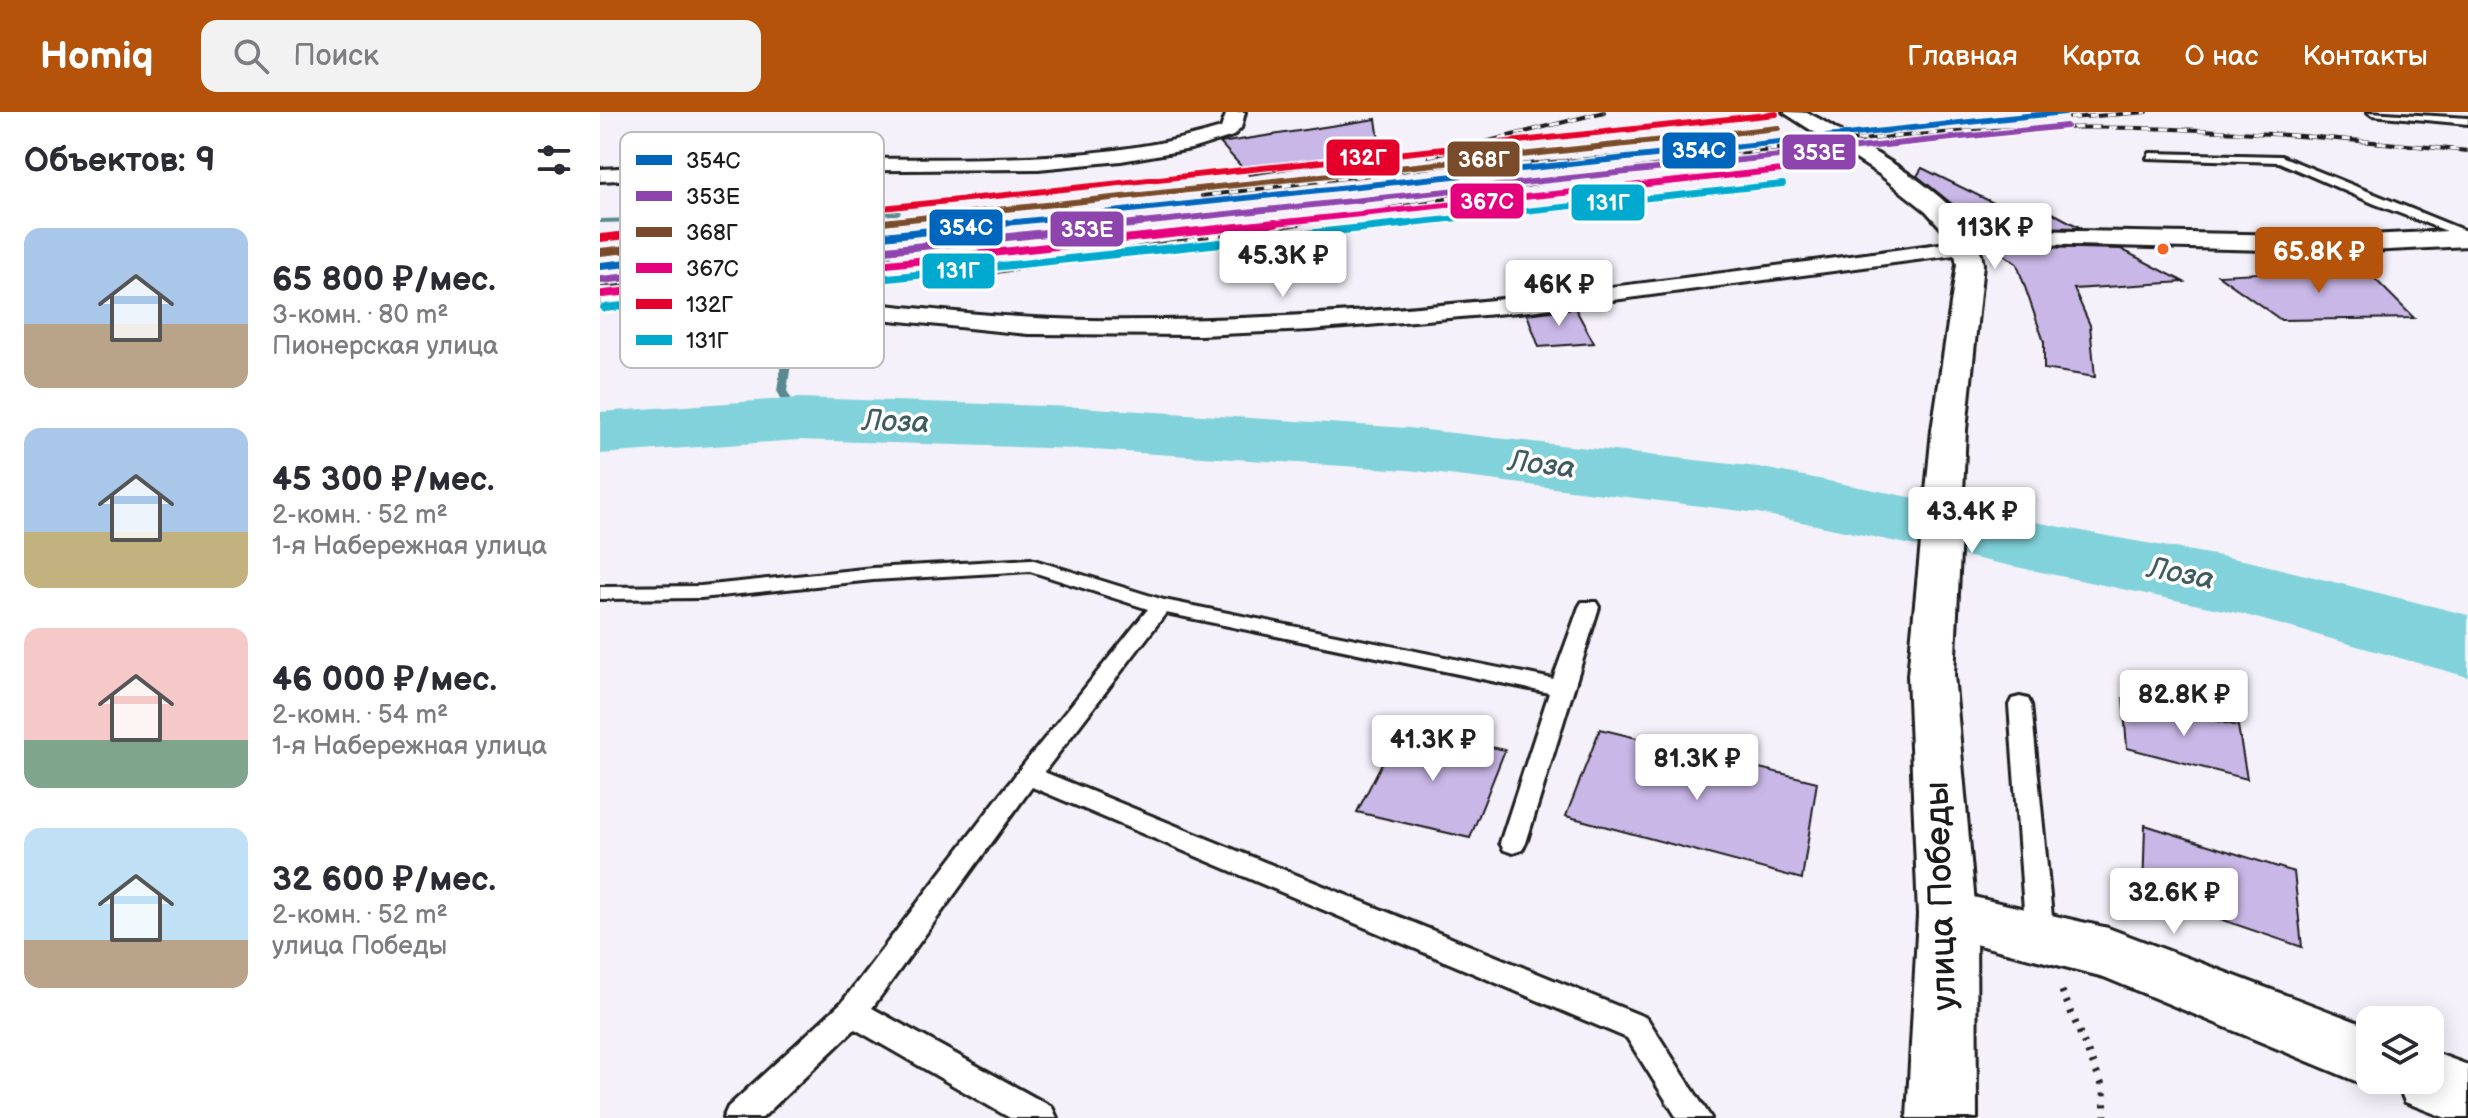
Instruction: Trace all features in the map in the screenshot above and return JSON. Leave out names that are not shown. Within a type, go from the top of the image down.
[{"type":"main road","points":[[1792,112],[1885,170],[1949,219],[1966,242],[2349,244],[2468,237]]},
{"type":"main road","name":"улица Победы","points":[[1942,1118],[1947,915],[1931,675],[1949,430],[1970,264],[1966,242]]},
{"type":"street","points":[[884,164],[1038,163],[1163,148],[1227,132],[1232,128],[1236,112]]},
{"type":"street","points":[[600,175],[620,174]]},
{"type":"street","points":[[884,311],[1031,325],[1183,327],[1320,322],[1483,308],[1966,242]]},
{"type":"street","points":[[600,295],[620,294]]},
{"type":"street","points":[[1947,915],[2108,953],[2356,1051]]},
{"type":"street","points":[[2444,1087],[2468,1096]]},
{"type":"lane","points":[[2372,112],[2468,121]]},
{"type":"lane","points":[[2150,156],[2281,159],[2468,237]]},
{"type":"lane","points":[[600,593],[701,592],[873,574],[1031,565],[1161,606],[1561,688]]},
{"type":"lane","points":[[739,1118],[852,1012],[1028,775],[1161,606]]},
{"type":"lane","points":[[1513,843],[1589,607]]},
{"type":"lane","points":[[2020,705],[2040,937]]},
{"type":"lane","points":[[1028,775],[1637,1028],[1695,1118]]},
{"type":"lane","points":[[852,1012],[1041,1118]]},
{"type":"path","points":[[2040,937],[2104,1090],[2105,1118]]},
{"type":"building","points":[[1376,119],[1381,155],[1249,175],[1220,143]]},
{"type":"building","points":[[1922,168],[2018,215],[2049,211],[2081,228],[1970,226],[1952,204],[1917,176]]},
{"type":"building","points":[[1993,246],[2121,249],[2184,282],[2074,289],[2090,325],[2095,377],[2044,369],[2044,342],[2017,264]]},
{"type":"building","points":[[2338,269],[2348,274],[2371,275],[2414,318],[2281,320],[2218,275]]},
{"type":"building","points":[[1557,275],[1565,289],[1518,294],[1511,279]]},
{"type":"building","points":[[1575,308],[1594,343],[1539,347],[1527,314]]},
{"type":"building","points":[[2123,698],[2238,726],[2247,779],[2127,748]]},
{"type":"building","points":[[1400,728],[1505,750],[1470,838],[1357,812]]},
{"type":"building","points":[[1600,729],[1817,782],[1802,879],[1566,816]]},
{"type":"building","points":[[2145,825],[2294,872],[2302,947],[2143,893]]},
{"type":"waterway","points":[[884,213],[897,213]]},
{"type":"waterway","points":[[600,221],[620,220]]},
{"type":"waterway","points":[[884,259],[899,246]]},
{"type":"waterway","points":[[785,368],[782,391],[798,419]]},
{"type":"waterway","name":"Лоза","points":[[600,433],[798,419],[1078,428],[1408,449],[1758,490],[2248,588],[2468,646]]},
{"type":"railway","points":[[1429,156],[1604,112]]},
{"type":"railway","points":[[2070,118],[2147,112]]},
{"type":"railway","points":[[1287,225],[1726,156],[1903,136],[1992,130],[2171,129],[2468,151]]},
{"type":"railway","points":[[1467,169],[1687,151]]},
{"type":"railway","points":[[884,221],[1480,161],[1202,196]]},
{"type":"railway","points":[[927,282],[1299,223]]},
{"type":"railway","points":[[600,250],[620,248]]},
{"type":"transit line","name":"354С","points":[[884,236],[2065,112]]},
{"type":"transit line","name":"132Г","points":[[884,208],[1776,114]]},
{"type":"transit line","name":"353Е","points":[[884,250],[2066,126]]},
{"type":"transit line","name":"368Г","points":[[884,222],[1778,128]]},
{"type":"transit line","name":"367С","points":[[884,264],[1782,170]]},
{"type":"transit line","name":"131Г","points":[[884,279],[1783,184]]},
{"type":"transit line","name":"132Г","points":[[600,238],[620,236]]},
{"type":"transit line","name":"368Г","points":[[600,252],[620,250]]},
{"type":"transit line","name":"354С","points":[[600,266],[620,264]]},
{"type":"transit line","name":"353Е","points":[[601,280],[620,278]]},
{"type":"transit line","name":"367С","points":[[603,294],[620,292]]},
{"type":"transit line","name":"131Г","points":[[604,308],[620,306]]}]
